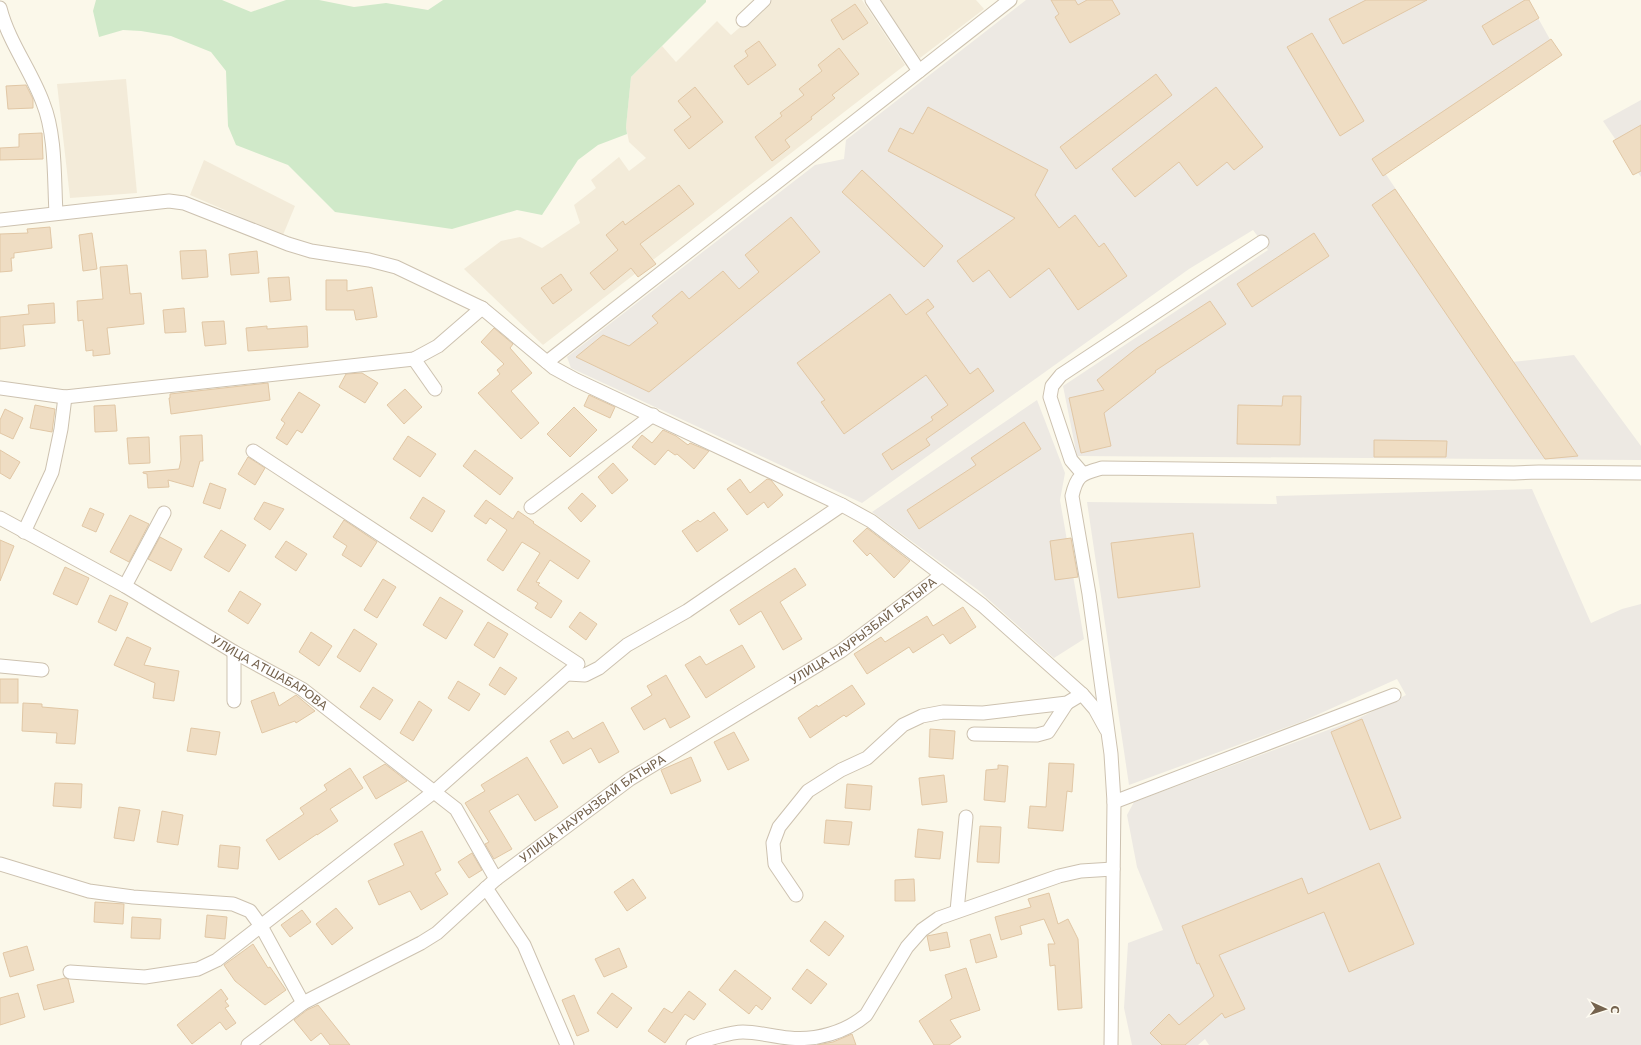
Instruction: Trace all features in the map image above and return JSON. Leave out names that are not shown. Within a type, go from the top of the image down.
[{"type":"street","points":[[743,20],[764,0]]},
{"type":"street","points":[[872,0],[919,71]]},
{"type":"street","points":[[547,362],[1010,0]]},
{"type":"street","points":[[0,8],[3,28],[43,103],[50,124],[56,213]]},
{"type":"street","points":[[0,220],[169,201],[184,203],[288,244],[311,251],[369,260],[396,266],[482,308],[554,368],[576,380],[842,505],[871,521],[982,605],[1082,694],[1095,709],[1106,729]]},
{"type":"street","points":[[1083,474],[1071,460],[1050,397],[1052,386],[1061,375],[1262,242]]},
{"type":"street","points":[[0,388],[65,397],[414,359],[438,346],[482,308]]},
{"type":"street","points":[[414,359],[435,389]]},
{"type":"street","points":[[24,532],[52,472],[61,429],[65,397]]},
{"type":"street","points":[[531,507],[653,416]]},
{"type":"street","points":[[70,972],[145,977],[198,969],[217,960],[435,791],[578,664],[253,451]]},
{"type":"street","points":[[1111,1045],[1114,802],[1111,754],[1106,729],[1089,594],[1072,496],[1075,483],[1083,474],[1102,468],[1641,473]]},
{"type":"street","points":[[568,674],[585,675],[599,668],[627,645],[687,611],[842,505]]},
{"type":"street","points":[[125,586],[164,513]]},
{"type":"street","name":"УЛИЦА АТШАБАРОВА","points":[[0,518],[125,586],[234,652],[302,689],[435,791],[456,809],[491,884],[524,945],[567,1045]]},
{"type":"street","name":"УЛИЦА НАУРЫЗБАЙ БАТЫРА","points":[[248,1045],[303,1003],[421,943],[437,933],[491,884],[630,779],[841,651],[942,575]]},
{"type":"street","points":[[234,652],[234,701]]},
{"type":"street","points":[[0,666],[42,670]]},
{"type":"street","points":[[796,895],[775,864],[773,843],[779,827],[808,791],[841,770],[867,758],[903,725],[922,716],[943,712],[983,714],[1067,703],[1082,694]]},
{"type":"street","points":[[1114,802],[1394,695]]},
{"type":"street","points":[[974,734],[1037,735],[1048,732],[1067,703]]},
{"type":"street","points":[[957,911],[966,817]]},
{"type":"street","points":[[0,864],[89,891],[133,898],[233,904],[250,911],[261,926],[303,1003]]},
{"type":"street","points":[[693,1045],[741,1032],[774,1041],[806,1039],[827,1035],[856,1023],[866,1015],[906,947],[922,930],[939,918],[1059,876],[1081,871],[1113,869]]},
{"type":"shaded area","points":[[772,0],[862,0],[905,65],[543,345],[464,269],[501,241],[520,237],[542,248],[580,223],[574,205],[596,188],[591,180],[619,157],[629,171],[646,158],[629,142],[626,127],[631,77],[662,46],[676,62],[717,21],[731,35]]},
{"type":"shaded area","points":[[880,0],[976,0],[984,9],[920,58]]},
{"type":"shaded area","points":[[1026,0],[1528,0],[1557,52],[1385,173],[1512,362],[1574,355],[1641,446],[1641,460],[1077,456],[1063,386],[1268,250],[1253,230],[1189,269],[862,503],[571,368],[567,357],[815,165],[844,159],[846,140]]},
{"type":"shaded area","points":[[126,79],[137,193],[70,198],[57,84]]},
{"type":"shaded area","points":[[1641,100],[1641,177],[1603,121]]},
{"type":"shaded area","points":[[204,160],[295,206],[283,235],[190,195]]},
{"type":"shaded area","points":[[1037,400],[1065,473],[1060,500],[1084,639],[1054,658],[978,590],[872,512]]},
{"type":"shaded area","points":[[1532,489],[1591,623],[1622,609],[1641,604],[1641,1045],[1209,1045],[1205,1039],[1198,1045],[1132,1045],[1124,1008],[1128,943],[1163,930],[1137,867],[1127,815],[1134,802],[1355,720],[1406,695],[1397,679],[1301,722],[1129,785],[1087,502],[1277,504],[1276,496]]},
{"type":"green space","points":[[96,0],[222,0],[251,12],[286,0],[319,0],[354,7],[386,3],[428,10],[443,0],[706,0],[706,2],[631,77],[626,127],[627,134],[598,145],[578,160],[542,215],[517,210],[452,229],[335,212],[288,165],[236,145],[228,126],[226,71],[211,52],[171,36],[141,31],[123,30],[99,37],[93,11]]},
{"type":"building","points":[[1051,0],[1075,0],[1078,5],[1087,0],[1112,0],[1120,14],[1070,43],[1055,17],[1059,14]]},
{"type":"building","points":[[1366,0],[1427,0],[1343,44],[1329,19]]},
{"type":"building","points":[[1525,0],[1529,0],[1539,18],[1493,45],[1482,26]]},
{"type":"building","points":[[855,4],[868,23],[843,40],[831,20]]},
{"type":"building","points":[[1312,33],[1364,121],[1340,136],[1287,47]]},
{"type":"building","points":[[1551,39],[1562,55],[1383,176],[1372,159]]},
{"type":"building","points":[[759,41],[776,65],[748,85],[734,66],[748,56],[745,51]]},
{"type":"building","points":[[839,48],[859,74],[832,95],[835,98],[811,117],[812,119],[785,140],[790,147],[772,161],[755,137],[782,116],[780,113],[804,95],[799,89],[822,71],[818,65]]},
{"type":"building","points":[[1156,74],[1172,95],[1076,169],[1060,147]]},
{"type":"building","points":[[26,85],[33,99],[33,108],[8,109],[6,86]]},
{"type":"building","points":[[695,87],[723,122],[689,149],[674,130],[691,117],[678,101]]},
{"type":"building","points":[[1216,87],[1263,147],[1234,170],[1227,162],[1197,186],[1179,162],[1135,197],[1112,169]]},
{"type":"building","points":[[928,107],[1048,170],[1035,195],[1059,228],[1075,215],[1099,247],[1104,243],[1127,276],[1078,310],[1049,268],[1010,298],[989,270],[973,282],[957,261],[1015,218],[888,151],[900,128],[913,134]]},
{"type":"building","points":[[1641,125],[1641,171],[1633,175],[1613,141]]},
{"type":"building","points":[[42,133],[43,159],[0,160],[0,148],[19,147],[19,134]]},
{"type":"building","points":[[862,170],[943,246],[924,267],[842,192]]},
{"type":"building","points":[[679,185],[694,204],[640,244],[656,264],[638,277],[631,268],[604,290],[590,273],[618,250],[606,235],[623,221],[625,225]]},
{"type":"building","points":[[1395,189],[1578,456],[1545,459],[1372,205]]},
{"type":"building","points":[[791,217],[820,252],[649,392],[576,357],[603,335],[629,346],[658,323],[652,316],[682,291],[689,299],[723,271],[739,289],[759,272],[745,255]]},
{"type":"building","points":[[50,227],[52,248],[14,253],[14,258],[11,258],[12,271],[0,272],[0,234],[28,233],[27,229]]},
{"type":"building","points":[[92,233],[97,269],[83,271],[79,235]]},
{"type":"building","points":[[1314,233],[1329,256],[1252,307],[1237,284]]},
{"type":"building","points":[[206,250],[208,277],[182,279],[180,251]]},
{"type":"building","points":[[257,251],[259,273],[231,275],[229,254]]},
{"type":"building","points":[[127,265],[130,294],[141,293],[144,324],[107,328],[110,354],[93,356],[93,350],[86,351],[83,320],[78,321],[77,301],[103,299],[100,267]]},
{"type":"building","points":[[561,274],[572,290],[553,304],[541,288]]},
{"type":"building","points":[[289,277],[291,300],[270,302],[268,278]]},
{"type":"building","points":[[326,280],[347,280],[347,291],[372,287],[377,317],[356,320],[354,310],[326,310]]},
{"type":"building","points":[[890,294],[906,315],[928,299],[934,307],[926,313],[970,374],[978,368],[994,391],[926,439],[930,445],[892,470],[882,454],[933,420],[931,417],[948,405],[926,375],[844,434],[821,402],[825,400],[797,363]]},
{"type":"building","points":[[1210,301],[1226,324],[1155,371],[1156,372],[1104,413],[1111,446],[1081,453],[1069,398],[1104,390],[1097,380],[1137,348]]},
{"type":"building","points":[[54,303],[55,323],[23,325],[25,346],[0,349],[0,317],[29,314],[28,305]]},
{"type":"building","points":[[184,308],[186,332],[165,333],[163,310]]},
{"type":"building","points":[[224,321],[226,344],[205,346],[202,322]]},
{"type":"building","points":[[267,326],[267,329],[307,326],[308,347],[248,351],[246,328]]},
{"type":"building","points":[[494,328],[513,344],[510,348],[532,373],[511,391],[539,423],[521,439],[478,393],[500,374],[497,370],[504,364],[481,342]]},
{"type":"building","points":[[362,373],[378,383],[365,403],[339,387],[346,374]]},
{"type":"building","points":[[268,383],[270,400],[171,414],[170,394]]},
{"type":"building","points":[[405,389],[422,407],[404,424],[387,405]]},
{"type":"building","points":[[299,392],[320,405],[302,433],[297,430],[287,445],[276,438],[285,423],[281,420]]},
{"type":"building","points":[[589,395],[615,407],[610,418],[584,406]]},
{"type":"building","points":[[1283,396],[1301,396],[1300,445],[1237,444],[1238,405],[1282,406]]},
{"type":"building","points":[[35,405],[55,409],[52,432],[30,428]]},
{"type":"building","points":[[115,405],[117,431],[95,432],[94,406]]},
{"type":"building","points":[[574,407],[597,430],[570,457],[547,434]]},
{"type":"building","points":[[5,409],[23,418],[13,439],[0,433],[0,420]]},
{"type":"building","points":[[1024,422],[1041,449],[919,529],[907,510],[976,465],[971,458]]},
{"type":"building","points":[[663,430],[676,436],[688,445],[690,443],[709,451],[694,469],[677,454],[675,455],[668,450],[655,465],[632,447],[642,435],[652,443]]},
{"type":"building","points":[[202,435],[203,461],[200,461],[193,487],[168,480],[169,487],[148,488],[147,474],[143,472],[179,469],[181,460],[180,436]]},
{"type":"building","points":[[408,436],[436,454],[420,477],[393,459]]},
{"type":"building","points":[[149,437],[150,463],[129,464],[127,438]]},
{"type":"building","points":[[1374,440],[1447,441],[1446,457],[1374,457]]},
{"type":"building","points":[[0,450],[20,462],[10,479],[0,473]]},
{"type":"building","points":[[475,450],[513,478],[500,495],[463,466]]},
{"type":"building","points":[[248,457],[265,468],[255,485],[238,474]]},
{"type":"building","points":[[613,463],[628,480],[612,494],[598,477]]},
{"type":"building","points":[[740,479],[750,493],[767,479],[771,480],[783,495],[768,508],[764,502],[747,515],[727,489]]},
{"type":"building","points":[[210,483],[226,489],[220,509],[203,503]]},
{"type":"building","points":[[582,493],[596,506],[581,522],[568,508]]},
{"type":"building","points":[[423,497],[445,511],[432,532],[410,518]]},
{"type":"building","points":[[486,500],[513,519],[518,511],[534,522],[533,523],[590,561],[578,579],[550,560],[536,582],[540,583],[538,585],[562,601],[551,618],[535,608],[538,603],[517,590],[540,553],[522,542],[503,571],[487,560],[507,530],[490,518],[486,524],[474,516]]},
{"type":"building","points":[[264,502],[284,509],[270,530],[254,519]]},
{"type":"building","points":[[90,508],[104,514],[96,532],[82,526]]},
{"type":"building","points":[[714,512],[728,530],[697,552],[682,531],[698,520],[700,522]]},
{"type":"building","points":[[130,515],[149,524],[129,562],[110,552]]},
{"type":"building","points":[[344,520],[377,542],[361,567],[342,555],[347,546],[333,537]]},
{"type":"building","points":[[867,528],[910,561],[894,578],[870,553],[867,556],[853,541]]},
{"type":"building","points":[[221,530],[246,545],[229,572],[204,557]]},
{"type":"building","points":[[1193,533],[1200,587],[1118,598],[1111,543]]},
{"type":"building","points":[[160,537],[182,549],[171,571],[148,559]]},
{"type":"building","points":[[1071,538],[1078,577],[1055,580],[1050,541]]},
{"type":"building","points":[[0,540],[14,546],[0,581]]},
{"type":"building","points":[[286,541],[307,554],[296,571],[275,557]]},
{"type":"building","points":[[65,567],[89,578],[77,605],[53,594]]},
{"type":"building","points":[[795,568],[806,585],[780,602],[802,639],[783,650],[761,611],[739,625],[730,610]]},
{"type":"building","points":[[383,579],[396,587],[377,618],[364,610]]},
{"type":"building","points":[[240,591],[261,604],[248,624],[228,611]]},
{"type":"building","points":[[110,595],[128,603],[116,631],[98,622]]},
{"type":"building","points":[[440,597],[463,611],[446,639],[423,625]]},
{"type":"building","points":[[963,607],[976,627],[950,644],[943,634],[913,653],[909,647],[867,674],[854,654],[881,637],[885,642],[927,616],[933,626]]},
{"type":"building","points":[[580,612],[597,624],[586,640],[569,627]]},
{"type":"building","points":[[488,622],[508,634],[494,658],[474,645]]},
{"type":"building","points":[[354,629],[377,644],[360,672],[337,657]]},
{"type":"building","points":[[311,632],[332,646],[319,666],[299,652]]},
{"type":"building","points":[[127,637],[151,648],[144,665],[179,671],[174,701],[153,698],[155,683],[114,665]]},
{"type":"building","points":[[742,645],[755,667],[706,698],[685,665],[700,656],[706,665]]},
{"type":"building","points":[[500,667],[517,678],[505,695],[489,685]]},
{"type":"building","points":[[666,675],[690,717],[670,728],[665,718],[644,730],[631,708],[652,695],[647,686]]},
{"type":"building","points":[[0,679],[18,679],[18,703],[0,703]]},
{"type":"building","points":[[458,681],[480,694],[469,711],[448,698]]},
{"type":"building","points":[[852,685],[865,704],[846,717],[844,715],[810,738],[798,718]]},
{"type":"building","points":[[373,687],[393,700],[380,720],[360,707]]},
{"type":"building","points":[[274,692],[279,706],[296,695],[315,711],[296,723],[295,721],[262,733],[251,701]]},
{"type":"building","points":[[419,701],[432,710],[413,741],[400,733]]},
{"type":"building","points":[[23,703],[42,704],[42,707],[78,710],[75,744],[56,743],[57,733],[22,731]]},
{"type":"building","points":[[1362,719],[1401,818],[1370,830],[1331,732]]},
{"type":"building","points":[[603,722],[619,752],[599,763],[591,748],[563,764],[550,741],[568,731],[573,739]]},
{"type":"building","points":[[191,728],[220,732],[216,755],[187,751]]},
{"type":"building","points":[[930,729],[955,731],[953,759],[929,757]]},
{"type":"building","points":[[734,732],[749,760],[728,770],[714,742]]},
{"type":"building","points":[[527,757],[558,807],[535,821],[518,794],[489,811],[512,849],[494,859],[485,844],[489,842],[465,803],[485,791],[481,785]]},
{"type":"building","points":[[691,757],[701,781],[671,794],[661,770]]},
{"type":"building","points":[[1049,763],[1074,764],[1072,792],[1067,791],[1063,831],[1028,828],[1030,806],[1046,807]]},
{"type":"building","points":[[385,764],[407,781],[376,799],[363,777]]},
{"type":"building","points":[[998,765],[1008,766],[1005,802],[984,800],[986,770],[998,769]]},
{"type":"building","points":[[350,768],[363,788],[330,809],[338,821],[279,860],[266,840],[304,814],[300,808],[327,790],[324,785]]},
{"type":"building","points":[[944,775],[947,802],[922,805],[919,778]]},
{"type":"building","points":[[55,783],[82,784],[81,808],[53,806]]},
{"type":"building","points":[[847,784],[872,786],[870,810],[845,808]]},
{"type":"building","points":[[119,807],[140,810],[134,841],[114,838]]},
{"type":"building","points":[[162,811],[183,815],[178,845],[157,842]]},
{"type":"building","points":[[826,820],[852,822],[849,845],[824,843]]},
{"type":"building","points":[[980,826],[1001,827],[999,863],[977,862]]},
{"type":"building","points":[[918,829],[943,832],[940,859],[915,857]]},
{"type":"building","points":[[422,831],[441,870],[435,873],[448,894],[421,910],[410,891],[379,905],[368,881],[404,865],[394,844]]},
{"type":"building","points":[[220,845],[240,847],[238,869],[218,867]]},
{"type":"building","points":[[472,853],[482,870],[469,878],[458,862]]},
{"type":"building","points":[[1379,863],[1414,944],[1349,972],[1324,912],[1219,955],[1245,1009],[1225,1018],[1222,1013],[1185,1045],[1162,1045],[1150,1033],[1169,1014],[1179,1025],[1214,996],[1199,963],[1197,964],[1182,926],[1302,878],[1308,894]]},
{"type":"building","points":[[633,879],[646,898],[627,911],[614,892]]},
{"type":"building","points":[[914,879],[915,901],[895,901],[895,880]]},
{"type":"building","points":[[1049,893],[1058,924],[1068,919],[1078,939],[1082,1008],[1058,1010],[1055,965],[1050,966],[1048,944],[1055,944],[1044,919],[1020,926],[1022,934],[1001,940],[995,917],[1031,907],[1028,899]]},
{"type":"building","points":[[95,902],[124,904],[123,924],[94,922]]},
{"type":"building","points":[[336,908],[353,928],[332,945],[316,924]]},
{"type":"building","points":[[302,910],[311,922],[290,937],[281,925]]},
{"type":"building","points":[[207,915],[227,917],[225,939],[205,937]]},
{"type":"building","points":[[132,917],[161,919],[160,939],[131,938]]},
{"type":"building","points":[[825,921],[844,936],[829,956],[810,941]]},
{"type":"building","points":[[947,932],[950,947],[930,951],[927,936]]},
{"type":"building","points":[[990,934],[997,957],[976,963],[970,940]]},
{"type":"building","points":[[253,944],[268,968],[270,967],[286,990],[265,1005],[235,981],[224,965]]},
{"type":"building","points":[[27,946],[34,970],[10,977],[3,953]]},
{"type":"building","points":[[619,948],[627,967],[604,977],[595,959]]},
{"type":"building","points":[[966,968],[980,1010],[950,1020],[961,1037],[949,1045],[934,1045],[919,1021],[952,998],[945,975]]},
{"type":"building","points":[[807,969],[827,984],[811,1004],[792,989]]},
{"type":"building","points":[[735,970],[771,998],[762,1010],[756,1005],[749,1014],[719,990]]},
{"type":"building","points":[[65,978],[68,979],[74,1002],[44,1010],[37,985]]},
{"type":"building","points":[[221,989],[228,999],[225,1001],[229,1006],[225,1008],[236,1023],[226,1030],[220,1022],[192,1044],[177,1025]]},
{"type":"building","points":[[689,991],[706,1004],[694,1020],[685,1014],[665,1043],[648,1031],[664,1008],[672,1013]]},
{"type":"building","points":[[18,993],[25,1017],[0,1025],[0,998]]},
{"type":"building","points":[[612,993],[632,1008],[617,1028],[597,1013]]},
{"type":"building","points":[[574,995],[589,1031],[577,1036],[562,1000]]},
{"type":"building","points":[[318,1005],[350,1045],[330,1045],[321,1033],[311,1041],[294,1020],[307,1010]]},
{"type":"building","points":[[852,1034],[856,1045],[817,1045],[833,1042]]}]
